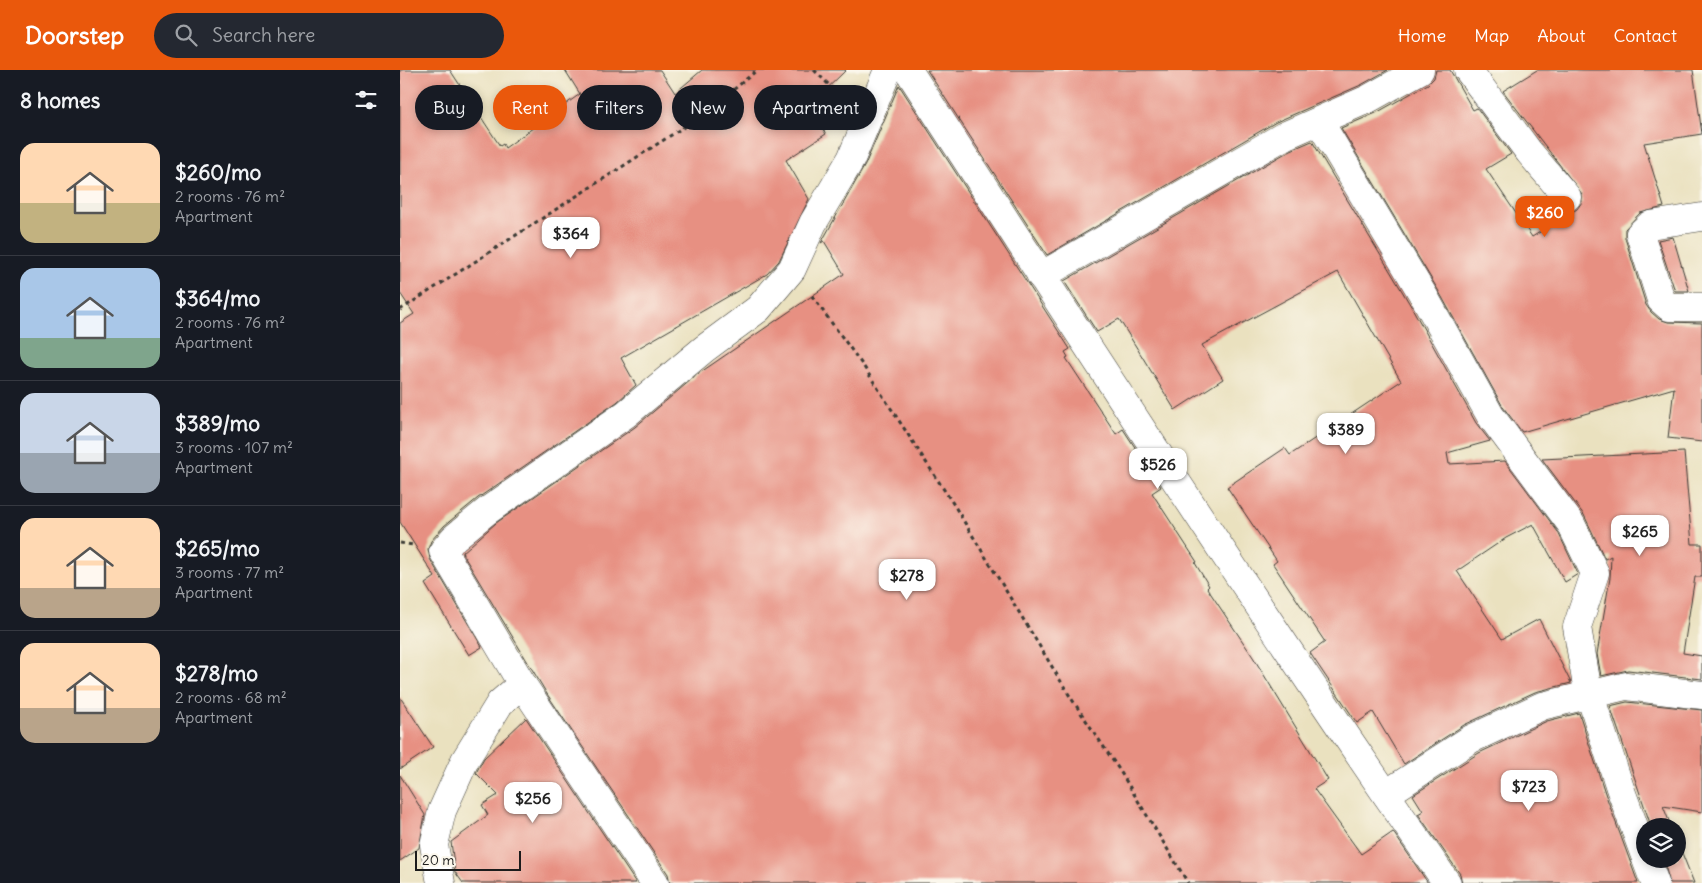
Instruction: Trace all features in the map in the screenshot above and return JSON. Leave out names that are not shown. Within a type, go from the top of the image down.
[{"type":"street","points":[[655,883],[522,684],[443,551],[454,538],[487,512],[626,414],[704,349],[758,309],[792,269],[813,223],[851,159],[888,70]]},
{"type":"street","points":[[908,70],[1041,276],[1447,883]]},
{"type":"street","points":[[1041,276],[1284,136],[1368,99],[1420,70]]},
{"type":"street","points":[[1468,70],[1529,152],[1567,197]]},
{"type":"street","points":[[1319,120],[1425,298],[1490,415],[1534,471],[1571,524],[1595,573],[1577,628],[1590,694],[1620,788],[1636,830]]},
{"type":"street","points":[[1702,217],[1650,225],[1640,234],[1661,300],[1669,306],[1702,306]]},
{"type":"street","points":[[441,883],[434,845],[442,811],[465,760],[500,703],[522,684]]},
{"type":"street","points":[[1386,794],[1471,739],[1542,706],[1626,686],[1702,695]]},
{"type":"street","points":[[1650,868],[1655,883]]},
{"type":"path","points":[[400,310],[707,112],[757,70]]},
{"type":"path","points":[[792,269],[864,367],[954,505],[1071,698],[1120,771],[1188,883]]},
{"type":"building","points":[[400,70],[450,70],[460,85],[415,85],[415,130],[483,130],[483,120],[500,146],[503,144],[505,148],[530,130],[567,130],[567,103],[577,96],[577,130],[662,130],[662,85],[577,85],[577,89],[565,70],[660,70],[672,88],[672,130],[744,130],[744,85],[684,85],[702,70],[846,70],[831,85],[754,85],[754,130],[823,130],[826,134],[786,160],[809,199],[779,261],[767,274],[621,358],[636,385],[617,402],[478,498],[444,526],[431,541],[428,549],[430,559],[482,647],[469,655],[425,584],[435,577],[400,522],[400,323],[414,314],[400,293]]},
{"type":"building","points":[[927,70],[1388,70],[1361,85],[1276,122],[1047,255]]},
{"type":"building","points":[[1436,70],[1450,70],[1473,110],[1477,108],[1511,154],[1486,169],[1532,237],[1577,209],[1582,202],[1582,194],[1503,91],[1537,70],[1693,70],[1702,134],[1644,143],[1664,207],[1640,213],[1625,229],[1625,238],[1646,305],[1651,312],[1659,319],[1668,322],[1702,323],[1702,442],[1668,438],[1674,388],[1522,432],[1503,407],[1438,290],[1341,128],[1376,113],[1428,84],[1434,78]]},
{"type":"building","points":[[899,85],[1070,349],[1065,352],[1068,357],[1066,358],[1116,434],[1123,429],[1161,487],[1152,493],[1197,562],[1195,563],[1209,586],[1207,588],[1253,657],[1328,780],[1314,789],[1361,854],[1393,832],[1428,883],[670,883],[668,874],[547,694],[462,553],[496,523],[635,427],[698,374],[844,274],[824,241],[821,243],[865,165]]},
{"type":"building","points":[[1312,141],[1411,306],[1476,423],[1490,441],[1447,453],[1449,464],[1505,461],[1558,532],[1578,574],[1565,582],[1533,524],[1506,538],[1457,571],[1502,639],[1539,619],[1571,683],[1535,692],[1464,725],[1404,764],[1373,712],[1357,723],[1310,653],[1325,642],[1273,564],[1277,561],[1227,487],[1285,448],[1290,455],[1401,381],[1338,272],[1202,345],[1223,379],[1175,410],[1119,319],[1097,332],[1064,281],[1291,150]]},
{"type":"building","points":[[1673,237],[1689,291],[1675,291],[1658,240]]},
{"type":"building","points":[[1684,452],[1692,544],[1702,544],[1702,577],[1695,577],[1683,653],[1702,656],[1702,679],[1628,670],[1601,676],[1597,654],[1610,578],[1611,556],[1605,559],[1584,515],[1542,459]]},
{"type":"building","points":[[400,697],[433,747],[400,769]]},
{"type":"building","points":[[1627,702],[1702,710],[1702,812],[1663,806],[1668,818],[1648,818],[1610,706]]},
{"type":"building","points":[[1579,713],[1605,793],[1638,883],[1462,883],[1460,874],[1418,814],[1423,811],[1413,795],[1479,753],[1547,721]]},
{"type":"building","points":[[526,718],[636,883],[463,883],[455,872],[451,842],[488,815],[482,805],[498,795],[476,773],[484,758]]},
{"type":"building","points":[[400,775],[425,815],[419,848],[400,861]]},
{"type":"building","points":[[1686,863],[1694,883],[1670,883],[1666,868],[1686,868]]}]
